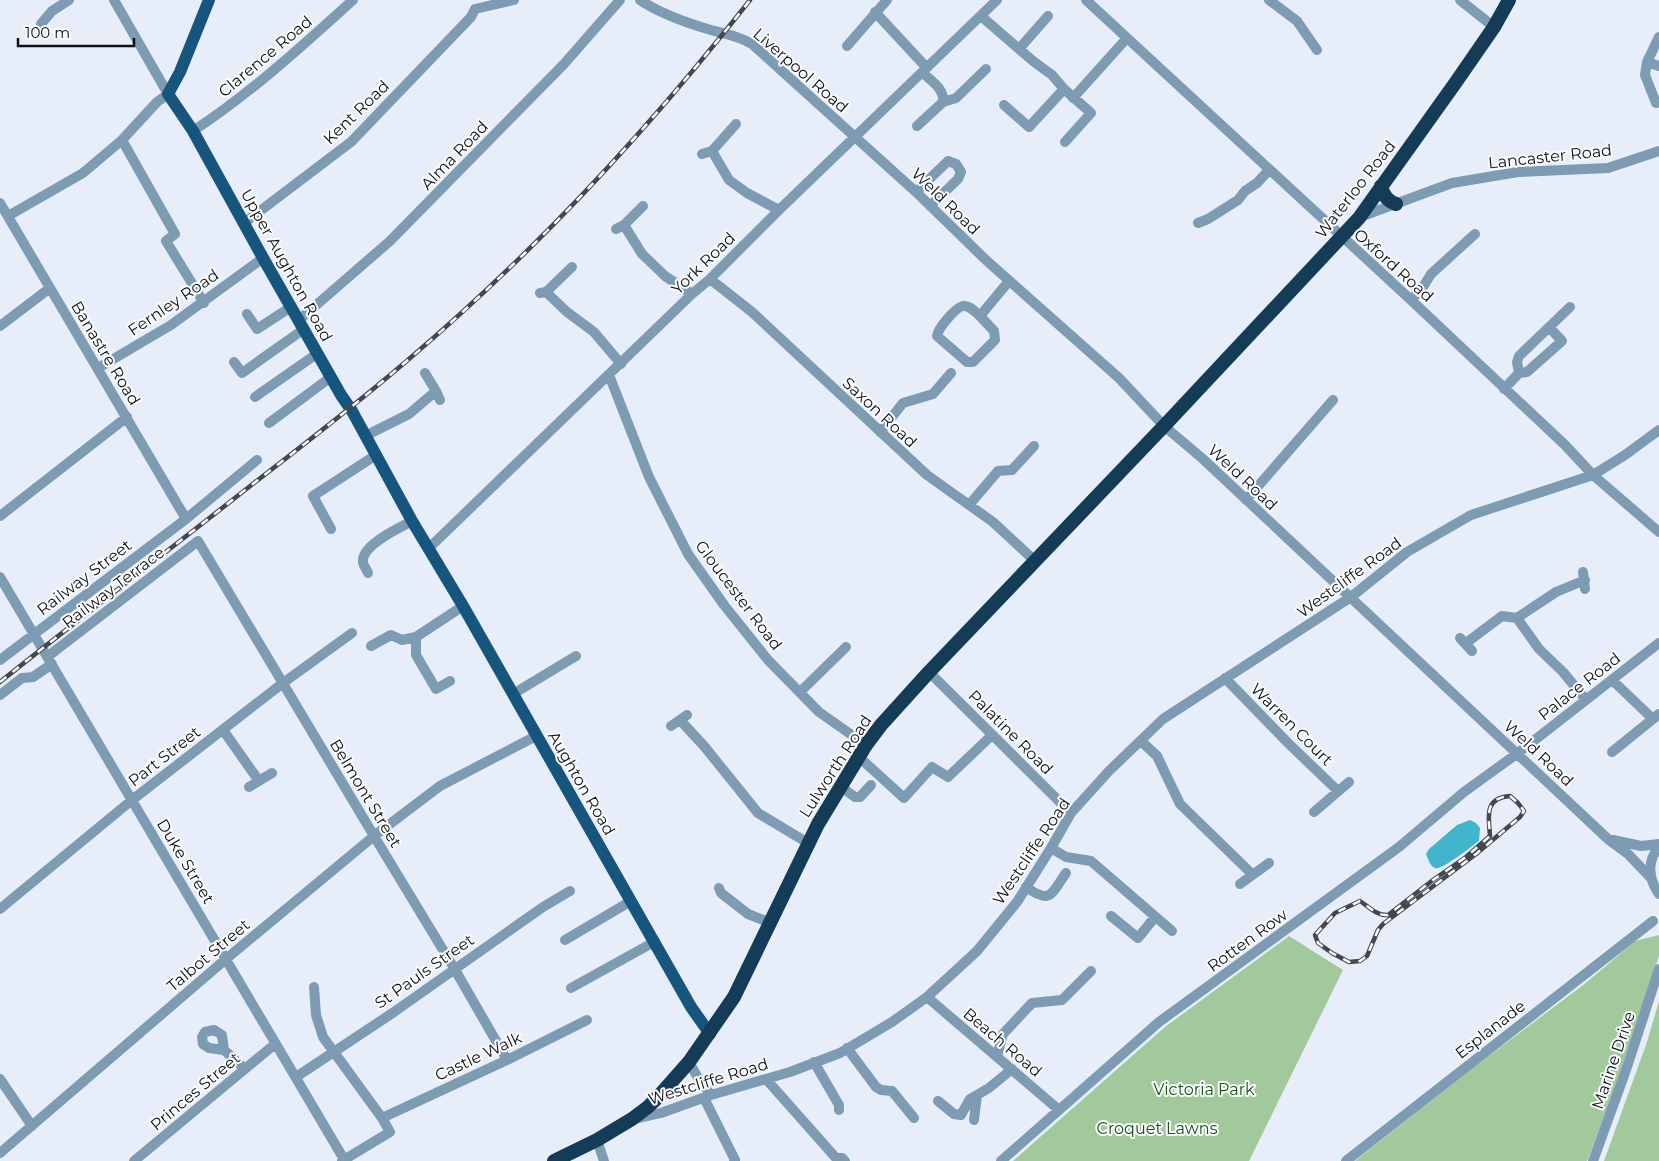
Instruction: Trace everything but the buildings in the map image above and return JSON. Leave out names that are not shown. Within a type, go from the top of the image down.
[{"type":"highway","name":"Waterloo Road","points":[[1164,426],[1358,218],[1429,122],[1494,27],[1509,0]]},
{"type":"highway","points":[[1381,186],[1388,201],[1396,204]]},
{"type":"highway","name":"Lulworth Road","points":[[554,1161],[597,1140],[632,1119],[653,1102],[689,1062],[734,997],[808,843],[862,751],[929,672],[1164,426]]},
{"type":"main road","points":[[168,94],[180,72],[210,0]]},
{"type":"main road","name":"Upper Aughton Road","points":[[168,94],[193,131],[263,258],[429,548]]},
{"type":"main road","name":"Aughton Road","points":[[429,548],[691,1007],[710,1034]]},
{"type":"street","points":[[41,24],[52,11],[69,0]]},
{"type":"street","name":"Upper Aughton Road","points":[[114,0],[168,94]]},
{"type":"street","name":"Clarence Road","points":[[193,131],[216,116],[300,48],[352,0]]},
{"type":"street","points":[[474,5],[514,0]]},
{"type":"street","name":"Alma Road","points":[[234,362],[242,374],[301,325],[390,241],[564,64],[620,0]]},
{"type":"street","name":"Liverpool Road","points":[[640,0],[696,26],[744,39],[752,44],[855,137]]},
{"type":"street","points":[[847,46],[887,0]]},
{"type":"street","name":"York Road","points":[[429,548],[692,294],[710,279],[997,0]]},
{"type":"street","name":"Oxford Road","points":[[1086,0],[1411,300],[1565,445],[1593,474],[1659,532]]},
{"type":"street","points":[[1269,0],[1297,21],[1317,50]]},
{"type":"street","points":[[1460,0],[1494,27]]},
{"type":"street","name":"Kent Road","points":[[244,223],[351,142],[471,17],[474,5]]},
{"type":"street","points":[[875,12],[941,91],[944,97],[942,102]]},
{"type":"street","points":[[981,16],[1052,75],[1064,90],[1091,113],[1065,142]]},
{"type":"street","points":[[1019,49],[1048,16]]},
{"type":"street","points":[[1656,103],[1646,75],[1646,62],[1659,37]]},
{"type":"street","points":[[1073,98],[1127,38]]},
{"type":"street","points":[[1646,62],[1659,66]]},
{"type":"street","points":[[917,126],[942,102],[956,98],[986,69]]},
{"type":"street","points":[[1004,105],[1029,127],[1064,90]]},
{"type":"street","points":[[8,216],[83,173],[122,140],[157,102],[168,94]]},
{"type":"street","points":[[736,124],[707,152],[729,180],[747,194],[779,210]]},
{"type":"street","name":"Weld Road","points":[[855,137],[1009,281],[1120,378],[1164,426],[1351,597],[1609,840],[1628,854],[1651,878],[1659,894]]},
{"type":"street","points":[[122,140],[175,234],[166,241],[204,303]]},
{"type":"street","name":"Lancaster Road","points":[[1358,218],[1452,183],[1518,172],[1608,168],[1659,151]]},
{"type":"street","points":[[916,192],[948,161],[956,164],[961,172],[958,179],[930,206]]},
{"type":"street","points":[[1198,223],[1208,219],[1238,200],[1245,191],[1257,183],[1269,170]]},
{"type":"street","name":"Banastre Road","points":[[0,203],[186,519]]},
{"type":"street","points":[[643,206],[620,227],[642,254],[665,276],[692,294]]},
{"type":"street","points":[[1411,300],[1424,287],[1431,274],[1475,234]]},
{"type":"street","name":"Fernley Road","points":[[98,368],[171,325],[204,303],[263,258]]},
{"type":"street","points":[[572,267],[543,292],[594,332],[621,364]]},
{"type":"street","name":"Saxon Road","points":[[710,279],[752,312],[927,476],[993,522],[1035,561]]},
{"type":"street","points":[[980,316],[1009,281]]},
{"type":"street","points":[[0,326],[50,288]]},
{"type":"street","points":[[246,314],[257,329],[291,307]]},
{"type":"street","points":[[970,307],[980,316],[994,331],[995,340],[973,362],[967,362],[937,336],[937,332],[958,308],[970,307]]},
{"type":"street","points":[[1519,373],[1517,362],[1519,356],[1570,307]]},
{"type":"street","points":[[1504,389],[1519,373],[1527,372],[1562,341],[1549,327]]},
{"type":"street","points":[[255,397],[318,353]]},
{"type":"street","points":[[880,432],[903,403],[933,394],[951,373]]},
{"type":"street","points":[[365,436],[409,414],[438,396],[425,374]]},
{"type":"street","name":"Gloucester Road","points":[[609,375],[650,477],[688,554],[724,605],[762,653],[819,712],[862,751],[904,798],[932,767],[948,777],[992,734]]},
{"type":"street","points":[[269,422],[331,377]]},
{"type":"street","points":[[1246,500],[1333,400]]},
{"type":"street","points":[[0,516],[127,417]]},
{"type":"street","name":"Westcliffe Road","points":[[632,1119],[661,1114],[708,1096],[766,1079],[814,1062],[847,1048],[892,1022],[926,997],[977,951],[1017,902],[1071,813],[1109,771],[1163,719],[1351,597],[1407,552],[1470,515],[1593,474],[1625,455],[1659,430]]},
{"type":"street","points":[[969,505],[998,471],[1012,470],[1034,446]]},
{"type":"street","points":[[331,529],[313,496],[376,455]]},
{"type":"street","name":"Railway Street","points":[[0,660],[186,519],[257,460]]},
{"type":"street","points":[[368,573],[363,562],[364,556],[372,544],[412,521]]},
{"type":"street","name":"Railway Terrace","points":[[0,696],[22,678],[33,677],[49,660],[198,541]]},
{"type":"street","name":"Belmont Street","points":[[198,541],[454,968],[507,1060]]},
{"type":"street","name":"Duke Street","points":[[0,577],[344,1160]]},
{"type":"street","points":[[1466,644],[1502,616],[1517,618],[1556,592],[1584,580]]},
{"type":"street","points":[[371,646],[391,635],[402,640],[416,637],[463,606]]},
{"type":"street","points":[[1517,618],[1539,649],[1563,672],[1586,700]]},
{"type":"street","name":"Part Street","points":[[2,904],[283,683],[352,633]]},
{"type":"street","points":[[416,637],[416,655],[436,689],[450,681]]},
{"type":"street","name":"Palace Road","points":[[1518,754],[1659,643]]},
{"type":"street","points":[[800,692],[846,647]]},
{"type":"street","points":[[513,694],[576,656]]},
{"type":"street","name":"Palatine Road","points":[[929,672],[1071,813]]},
{"type":"street","name":"Warren Court","points":[[1225,678],[1338,791]]},
{"type":"street","points":[[1612,680],[1656,716],[1612,752]]},
{"type":"street","points":[[680,720],[704,746],[758,813],[808,843]]},
{"type":"street","points":[[223,730],[259,781]]},
{"type":"street","name":"Talbot Street","points":[[0,1153],[226,959],[374,836],[440,786],[536,736]]},
{"type":"street","points":[[1141,741],[1157,756],[1180,804],[1252,874]]},
{"type":"street","name":"Rotten Row","points":[[1000,1161],[1160,1022],[1399,847],[1464,792],[1518,754]]},
{"type":"street","points":[[249,787],[272,773]]},
{"type":"street","points":[[1314,812],[1349,782]]},
{"type":"street","points":[[840,787],[855,797],[860,797],[871,785]]},
{"type":"street","points":[[1609,840],[1641,846],[1659,845]]},
{"type":"street","points":[[1651,878],[1651,860],[1659,845]]},
{"type":"street","points":[[1051,848],[1066,858],[1091,861],[1172,931]]},
{"type":"street","points":[[1240,884],[1269,863]]},
{"type":"street","points":[[1026,887],[1039,896],[1045,897],[1051,894],[1066,873]]},
{"type":"street","points":[[719,888],[721,893],[748,914],[770,923]]},
{"type":"street","name":"St Pauls Street","points":[[296,1077],[394,1012],[543,907],[570,891]]},
{"type":"street","points":[[565,940],[631,901]]},
{"type":"street","points":[[1111,916],[1138,938],[1155,917]]},
{"type":"street","name":"Esplanade","points":[[1346,1161],[1653,921]]},
{"type":"street","points":[[571,988],[654,942]]},
{"type":"street","name":"Marine Drive","points":[[1593,1161],[1626,1070],[1659,969]]},
{"type":"street","points":[[996,1056],[1003,1034],[1032,1003],[1062,1000],[1090,971]]},
{"type":"street","points":[[314,988],[316,1014],[323,1038],[382,1118],[390,1132],[344,1160]]},
{"type":"street","name":"Beach Road","points":[[926,997],[1059,1110]]},
{"type":"street","name":"Castle Walk","points":[[382,1118],[507,1060],[587,1020]]},
{"type":"street","name":"Princes Street","points":[[134,1161],[275,1044]]},
{"type":"street","points":[[847,1048],[876,1088],[892,1091],[914,1118]]},
{"type":"street","points":[[224,1050],[244,1069]]},
{"type":"street","points":[[689,1062],[708,1096],[734,1161]]},
{"type":"street","points":[[814,1062],[839,1105],[839,1110]]},
{"type":"street","points":[[938,1101],[954,1114],[961,1115],[970,1099],[989,1088],[1012,1069]]},
{"type":"street","points":[[0,1079],[32,1126]]},
{"type":"street","points":[[766,1079],[836,1158],[842,1158],[844,1161]]},
{"type":"street","points":[[974,1120],[977,1095]]},
{"type":"street","points":[[597,1140],[604,1161]]},
{"type":"green space","points":[[1659,935],[1659,956],[1615,1087],[1587,1161],[1355,1161],[1473,1068],[1587,982],[1635,941]]},
{"type":"green space","name":"Victoria Park","points":[[1289,936],[1343,970],[1249,1161],[1013,1161],[1165,1027]]},
{"type":"green space","points":[[1659,1001],[1659,1161],[1604,1161],[1647,1042]]},
{"type":"water","points":[[1470,820],[1480,828],[1479,841],[1443,866],[1433,867],[1426,854],[1429,849],[1457,825]]},
{"type":"railway","points":[[0,682],[332,422],[456,318],[545,233],[631,143],[750,0]]},
{"type":"railway","points":[[1510,796],[1524,811],[1520,817],[1476,854],[1383,924],[1378,930],[1367,956],[1360,961],[1349,962],[1318,943],[1315,935],[1335,913],[1360,901],[1377,913],[1388,915],[1466,857],[1490,836],[1489,816],[1492,805],[1495,801],[1510,796]]},
{"type":"park label","name":"Croquet Lawns","points":[[1157,1128]]}]
